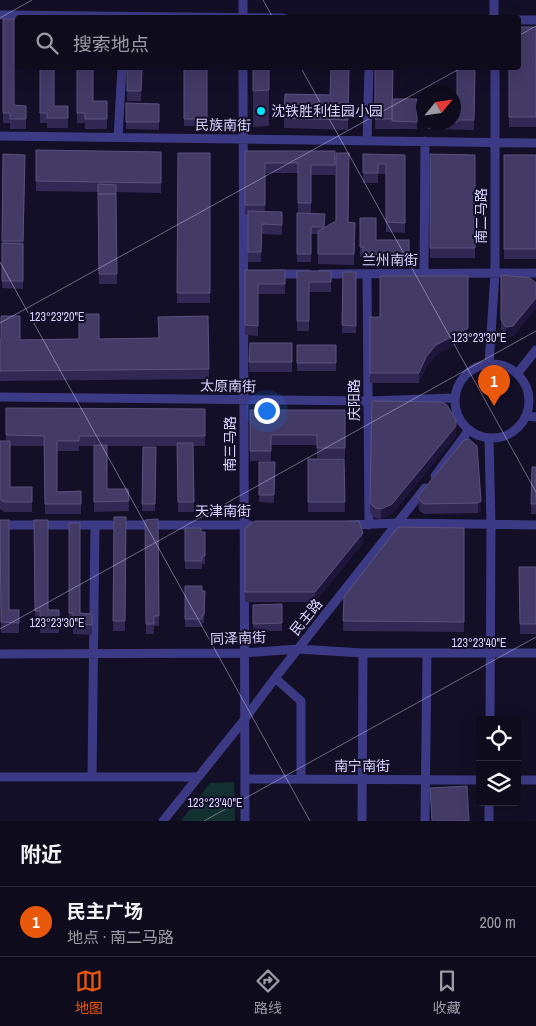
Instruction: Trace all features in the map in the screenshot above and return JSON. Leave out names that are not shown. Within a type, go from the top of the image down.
[{"type":"street","points":[[243,0],[243,15]]},
{"type":"street","points":[[494,0],[494,15]]},
{"type":"street","points":[[0,15],[15,15]]},
{"type":"street","points":[[521,20],[536,20]]},
{"type":"street","points":[[118,137],[122,70]]},
{"type":"street","name":"南三马路","points":[[243,70],[243,139],[253,274],[244,400],[245,821]]},
{"type":"street","points":[[367,141],[369,70]]},
{"type":"street","name":"南二马路","points":[[490,364],[495,273],[494,70]]},
{"type":"street","name":"民族南街","points":[[0,136],[536,143]]},
{"type":"street","points":[[424,273],[425,142]]},
{"type":"street","name":"兰州南街","points":[[253,274],[536,273]]},
{"type":"street","name":"庆阳路","points":[[367,274],[369,525]]},
{"type":"street","points":[[517,374],[536,350]]},
{"type":"street","points":[[490,364],[509,368],[517,374],[524,383],[529,405],[526,416],[519,426],[511,433],[489,438],[469,430],[461,421],[456,410],[455,398],[463,379],[470,371],[479,366],[490,364]]},
{"type":"street","name":"太原南街","points":[[0,397],[368,401],[455,398]]},
{"type":"street","points":[[526,416],[536,416]]},
{"type":"street","name":"民主路","points":[[163,821],[244,720],[298,648],[399,523],[469,430]]},
{"type":"street","points":[[489,438],[491,525],[490,716]]},
{"type":"street","points":[[340,525],[399,523],[536,525]]},
{"type":"street","name":"天津南街","points":[[0,525],[263,525]]},
{"type":"street","points":[[92,777],[94,525]]},
{"type":"street","name":"同泽南街","points":[[0,654],[244,654],[298,648],[363,653],[536,653]]},
{"type":"street","points":[[362,821],[363,653]]},
{"type":"street","points":[[424,821],[427,653]]},
{"type":"street","points":[[275,678],[301,701],[301,779]]},
{"type":"street","points":[[0,777],[198,777]]},
{"type":"street","name":"南宁南街","points":[[245,779],[476,780]]},
{"type":"street","points":[[521,780],[536,780]]},
{"type":"street","points":[[489,806],[489,821]]},
{"type":"green space","points":[[234,782],[235,821],[181,821],[210,783]]},
{"type":"building","points":[[3,19],[14,19],[14,105],[26,106],[26,119],[10,119],[10,113],[3,113]]},
{"type":"building","points":[[521,27],[536,27],[536,117],[509,117],[509,70],[521,70]]},
{"type":"building","points":[[40,70],[54,70],[54,106],[68,106],[68,118],[47,118],[47,113],[40,113]]},
{"type":"building","points":[[77,70],[93,70],[93,101],[107,101],[107,119],[85,119],[85,113],[77,113]]},
{"type":"building","points":[[127,70],[142,70],[141,91],[127,91]]},
{"type":"building","points":[[184,70],[207,70],[207,119],[184,119]]},
{"type":"building","points":[[253,70],[269,70],[269,90],[253,91]]},
{"type":"building","points":[[331,70],[349,70],[348,120],[284,118],[285,94],[330,95]]},
{"type":"building","points":[[375,70],[393,70],[392,119],[375,119]]},
{"type":"building","points":[[457,70],[475,70],[474,120],[461,120],[461,85],[457,85]]},
{"type":"building","points":[[392,99],[416,99],[416,122],[392,121]]},
{"type":"building","points":[[126,103],[159,104],[159,122],[126,122]]},
{"type":"building","points":[[36,150],[161,152],[161,183],[36,181]]},
{"type":"building","points":[[245,151],[335,151],[335,165],[311,165],[311,203],[298,203],[298,163],[265,163],[265,205],[245,205]]},
{"type":"building","points":[[178,153],[210,153],[210,293],[177,293]]},
{"type":"building","points":[[336,153],[349,153],[348,222],[355,223],[354,254],[318,254],[318,231],[336,221]]},
{"type":"building","points":[[3,154],[25,155],[23,241],[2,241]]},
{"type":"building","points":[[363,154],[405,155],[405,223],[386,222],[386,164],[378,164],[378,173],[363,173]]},
{"type":"building","points":[[430,154],[475,155],[475,248],[430,248]]},
{"type":"building","points":[[504,155],[536,155],[536,249],[504,249]]},
{"type":"building","points":[[98,184],[116,185],[116,194],[98,194]]},
{"type":"building","points":[[98,194],[116,194],[117,274],[99,274]]},
{"type":"building","points":[[248,211],[282,212],[282,225],[262,224],[261,252],[248,252]]},
{"type":"building","points":[[297,213],[325,214],[324,227],[311,227],[311,254],[297,254]]},
{"type":"building","points":[[360,218],[376,218],[376,240],[409,240],[409,255],[363,255],[363,247],[360,247]]},
{"type":"building","points":[[2,243],[23,244],[23,281],[2,281]]},
{"type":"building","points":[[245,270],[285,270],[285,284],[258,284],[258,326],[245,325]]},
{"type":"building","points":[[297,271],[331,271],[331,282],[309,282],[309,321],[297,321]]},
{"type":"building","points":[[343,272],[356,272],[356,326],[342,325]]},
{"type":"building","points":[[501,275],[530,278],[536,283],[536,298],[513,326],[506,327],[501,319]]},
{"type":"building","points":[[380,276],[468,276],[468,328],[436,345],[426,357],[419,373],[370,373],[370,317],[380,317]]},
{"type":"building","points":[[79,314],[99,314],[99,339],[159,338],[158,317],[208,316],[209,369],[0,371],[1,316],[20,316],[20,340],[79,339]]},
{"type":"building","points":[[250,343],[292,343],[292,362],[249,362]]},
{"type":"building","points":[[297,345],[336,345],[336,363],[297,363]]},
{"type":"building","points":[[372,401],[441,402],[447,405],[456,420],[456,426],[392,504],[381,509],[375,508],[370,503]]},
{"type":"building","points":[[6,408],[205,409],[205,436],[79,436],[79,441],[57,441],[57,492],[81,491],[81,504],[45,504],[44,436],[6,435]]},
{"type":"building","points":[[250,410],[345,410],[345,448],[317,448],[317,435],[271,435],[271,451],[250,451]]},
{"type":"building","points":[[469,439],[477,446],[481,501],[478,503],[424,504],[419,500],[418,496],[464,440]]},
{"type":"building","points":[[0,441],[10,441],[10,487],[32,487],[32,502],[4,502],[0,499]]},
{"type":"building","points":[[177,443],[193,443],[194,502],[178,502]]},
{"type":"building","points":[[94,445],[107,445],[107,489],[128,489],[129,501],[94,502]]},
{"type":"building","points":[[143,447],[156,447],[155,504],[142,504]]},
{"type":"building","points":[[308,459],[344,459],[345,502],[308,502]]},
{"type":"building","points":[[259,462],[275,462],[274,495],[259,495]]},
{"type":"building","points":[[532,467],[536,467],[536,504],[531,504]]},
{"type":"building","points":[[114,517],[126,517],[125,621],[113,621]]},
{"type":"building","points":[[158,519],[159,616],[154,616],[154,624],[146,624],[145,520]]},
{"type":"building","points":[[0,520],[9,520],[9,610],[19,610],[19,623],[1,622]]},
{"type":"building","points":[[34,520],[48,520],[48,610],[59,610],[59,623],[40,623],[40,611],[35,611]]},
{"type":"building","points":[[255,521],[359,521],[363,533],[315,592],[245,592],[245,528]]},
{"type":"building","points":[[69,523],[80,523],[80,613],[92,614],[92,625],[73,624],[73,613],[69,613]]},
{"type":"building","points":[[398,527],[464,528],[464,622],[343,621],[344,597]]},
{"type":"building","points":[[185,528],[201,528],[201,532],[205,532],[205,556],[202,556],[202,561],[185,561]]},
{"type":"building","points":[[519,567],[536,567],[536,624],[520,624]]},
{"type":"building","points":[[185,586],[202,586],[202,591],[205,591],[204,615],[202,615],[202,619],[185,619]]},
{"type":"building","points":[[282,604],[282,623],[253,624],[253,605]]},
{"type":"building","points":[[467,786],[469,821],[432,821],[430,788]]},
{"type":"place","name":"沈铁胜利佳园小园","points":[[261,111]]},
{"type":"place","name":"民主广场","points":[[494,406]]}]
